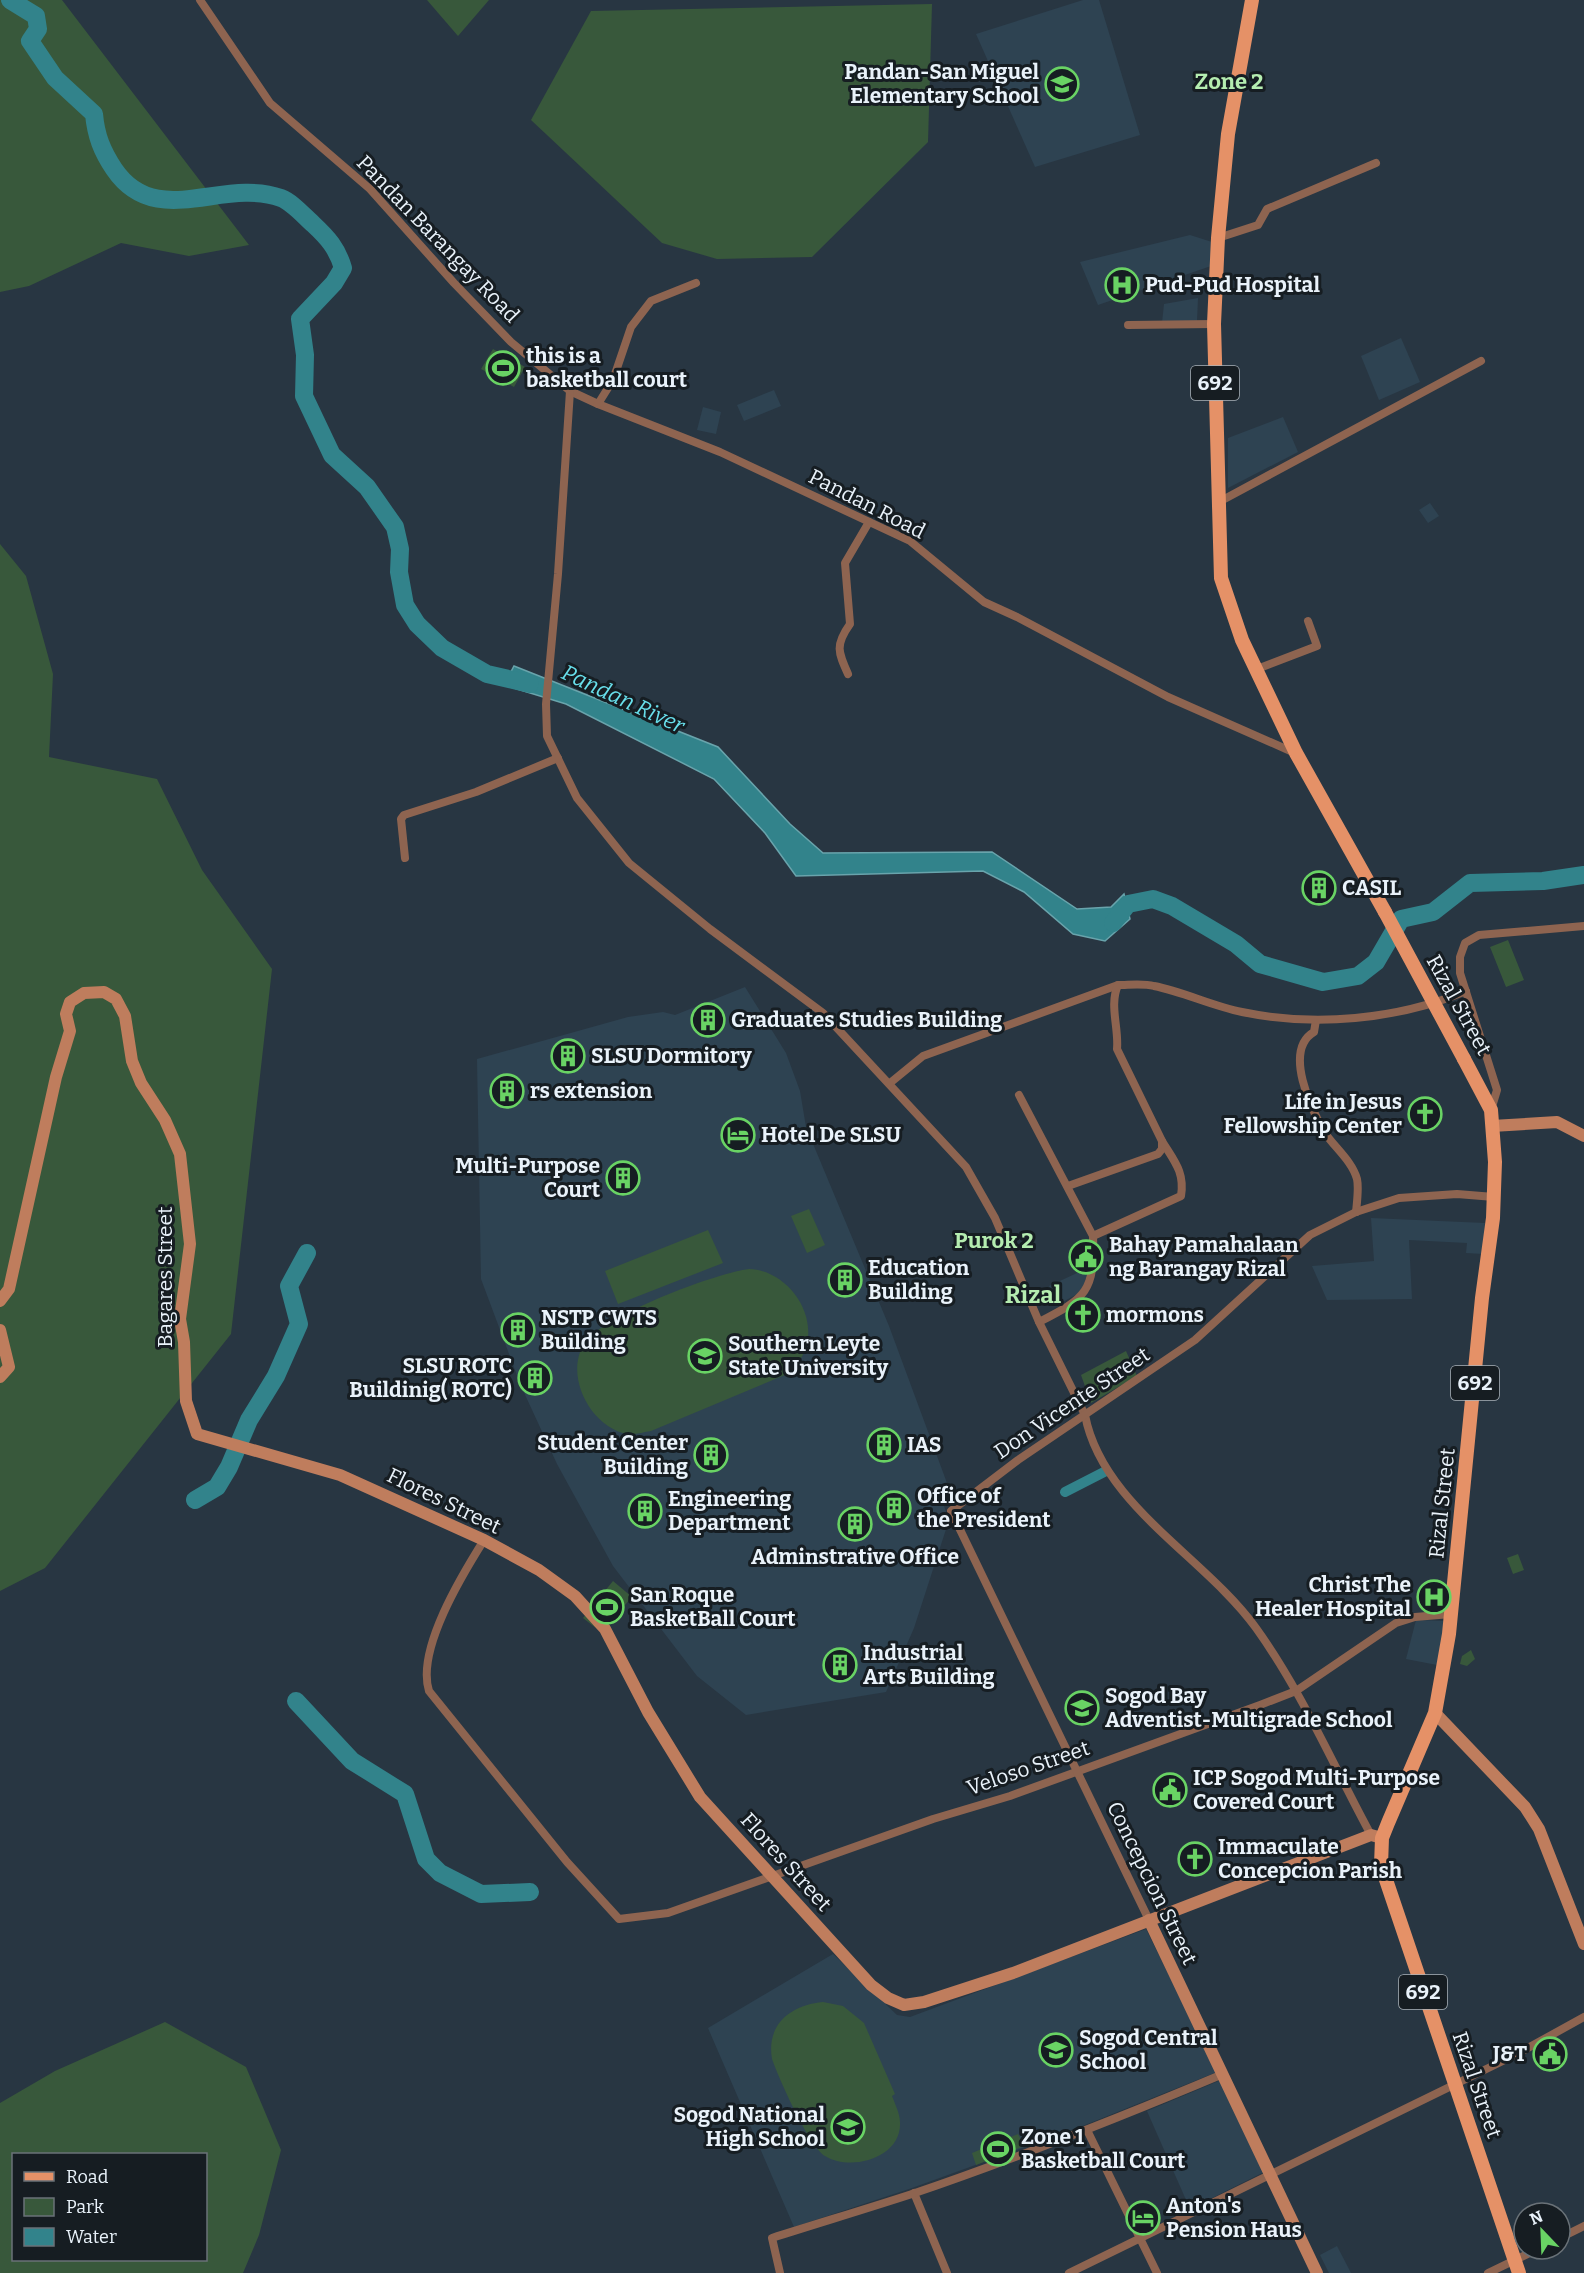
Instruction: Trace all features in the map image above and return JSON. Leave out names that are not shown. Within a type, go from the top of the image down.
[{"type":"main road","name":"692","points":[[1252,0],[1228,134],[1218,238],[1214,324],[1217,503],[1221,578],[1242,640],[1296,753]]},
{"type":"main road","name":"Rizal Street","points":[[1296,753],[1491,1110],[1495,1162],[1494,1197],[1451,1614],[1435,1713],[1377,1837],[1381,1865],[1517,2266]]},
{"type":"street","name":"Pandan Barangay Road","points":[[200,0],[270,103],[370,189],[454,284],[511,342],[570,391]]},
{"type":"street","points":[[1218,238],[1258,225],[1267,209],[1376,162]]},
{"type":"street","points":[[598,404],[613,380],[631,327],[651,301],[696,283]]},
{"type":"street","points":[[1128,325],[1214,324]]},
{"type":"street","points":[[1217,503],[1481,361]]},
{"type":"street","name":"Pandan Road","points":[[570,391],[720,452],[910,540],[984,602],[1017,617],[1168,697],[1296,753]]},
{"type":"street","points":[[570,391],[546,704],[548,736],[577,798],[628,863],[710,930],[823,1013],[966,1167],[995,1218],[1039,1322],[1085,1415],[1087,1429],[1112,1479],[1151,1521],[1224,1591],[1255,1628],[1296,1691],[1377,1837]]},
{"type":"street","points":[[848,674],[839,652],[840,637],[850,624],[845,563],[869,522]]},
{"type":"street","points":[[1257,669],[1317,646],[1308,621]]},
{"type":"street","points":[[405,858],[400,819],[405,815],[476,792],[558,758]]},
{"type":"street","points":[[1491,1110],[1497,1090],[1460,973],[1460,957],[1465,943],[1479,935],[1584,926]]},
{"type":"street","points":[[890,1083],[923,1056],[1118,985],[1151,985],[1243,1012],[1316,1020],[1379,1015],[1466,991]]},
{"type":"street","points":[[1093,1236],[1181,1196],[1184,1182],[1117,1049],[1118,1034],[1114,1012],[1114,993],[1118,985]]},
{"type":"street","name":"Bagares Street","points":[[0,1302],[9,1289],[56,1077],[70,1031],[66,1014],[69,1002],[84,993],[104,992],[116,999],[125,1016],[132,1061],[141,1083],[165,1120],[180,1155],[190,1244],[180,1319],[184,1342],[186,1401],[197,1434],[257,1450]]},
{"type":"street","points":[[1316,1020],[1314,1032],[1304,1040],[1299,1057],[1301,1071],[1311,1106],[1357,1180],[1356,1212]]},
{"type":"street","points":[[1019,1095],[1093,1236],[1094,1263],[1088,1290],[1072,1305],[1039,1322]]},
{"type":"street","points":[[1492,1126],[1557,1122],[1584,1136]]},
{"type":"street","points":[[1068,1186],[1158,1154],[1162,1149],[1162,1141]]},
{"type":"street","name":"Don Vicente Street","points":[[951,1511],[1195,1340],[1310,1235],[1356,1212],[1399,1198],[1428,1195],[1494,1197]]},
{"type":"street","points":[[0,1330],[9,1367],[0,1377]]},
{"type":"street","name":"Flores Street","points":[[257,1450],[340,1474],[484,1540],[539,1570],[575,1596],[605,1629],[674,1758],[700,1797],[871,1985],[888,1998],[904,2005],[924,2002],[969,1989],[1149,1920],[1377,1837]]},
{"type":"street","name":"Concepcion Street","points":[[951,1511],[1317,2273]]},
{"type":"street","name":"Veloso Street","points":[[484,1540],[470,1563],[433,1640],[425,1680],[429,1691],[444,1712],[567,1862],[619,1919],[668,1913],[771,1875],[866,1845],[933,1819],[1010,1796],[1296,1691],[1396,1623],[1415,1617],[1451,1614]]},
{"type":"street","points":[[1435,1713],[1525,1807],[1539,1829],[1584,1944]]},
{"type":"street","points":[[1070,2273],[1517,2054],[1584,2017]]},
{"type":"street","points":[[780,2273],[772,2238],[914,2193],[1087,2130],[1223,2074]]},
{"type":"street","points":[[1087,2130],[1142,2238],[1157,2273]]},
{"type":"street","points":[[914,2193],[947,2273]]},
{"type":"street","points":[[1488,2273],[1517,2266]]},
{"type":"shaded area","name":"Pandan-San Miguel Elementary School","points":[[1083,0],[1099,0],[1140,135],[1035,167],[976,34]]},
{"type":"shaded area","name":"Pud-Pud Hospital","points":[[1190,235],[1212,242],[1211,266],[1098,305],[1080,262]]},
{"type":"shaded area","points":[[1198,298],[1197,321],[1162,323],[1164,304]]},
{"type":"shaded area","points":[[1401,338],[1420,382],[1379,400],[1361,356]]},
{"type":"shaded area","points":[[774,390],[781,406],[744,421],[737,405]]},
{"type":"shaded area","points":[[703,407],[721,412],[716,434],[697,430]]},
{"type":"shaded area","points":[[1283,417],[1298,452],[1228,488],[1228,438]]},
{"type":"shaded area","points":[[1430,503],[1439,516],[1428,523],[1419,510]]},
{"type":"shaded area","name":"Southern Leyte State University","points":[[745,987],[786,1053],[800,1091],[806,1127],[889,1326],[954,1502],[944,1506],[949,1520],[914,1628],[886,1692],[746,1715],[697,1676],[613,1566],[557,1464],[521,1386],[481,1279],[477,1059],[628,1017],[663,1012],[675,1015]]},
{"type":"shaded area","points":[[1371,1218],[1485,1223],[1483,1254],[1466,1253],[1467,1243],[1409,1240],[1412,1299],[1327,1300],[1312,1266],[1374,1261]]},
{"type":"shaded area","points":[[1090,1267],[1081,1292],[1057,1305],[1049,1286]]},
{"type":"shaded area","points":[[1416,1620],[1447,1621],[1437,1665],[1406,1659]]},
{"type":"shaded area","points":[[1146,1929],[1217,2072],[1085,2125],[912,2188],[794,2227],[708,2028],[833,1954],[897,2015],[910,2017]]},
{"type":"shaded area","points":[[1221,2080],[1264,2172],[1190,2209],[1147,2111]]},
{"type":"shaded area","points":[[1337,2246],[1351,2273],[1329,2273],[1320,2255]]},
{"type":"green space","points":[[0,0],[62,0],[249,245],[189,256],[121,243],[29,286],[0,292]]},
{"type":"green space","points":[[427,0],[489,0],[458,36]]},
{"type":"green space","points":[[932,4],[928,142],[812,257],[717,259],[662,243],[531,120],[591,11]]},
{"type":"green space","name":"this is a basketball court","points":[[493,349],[525,367],[514,387],[481,369]]},
{"type":"green space","points":[[0,544],[26,576],[53,674],[49,757],[157,779],[202,870],[272,969],[231,1334],[45,1568],[0,1591]]},
{"type":"green space","points":[[1508,940],[1524,980],[1506,987],[1490,947]]},
{"type":"green space","points":[[809,1209],[825,1245],[807,1253],[791,1216]]},
{"type":"green space","points":[[708,1230],[723,1263],[618,1304],[605,1271]]},
{"type":"green space","points":[[749,1269],[763,1271],[787,1285],[803,1308],[808,1336],[805,1350],[799,1361],[785,1375],[651,1431],[628,1434],[615,1430],[603,1422],[585,1399],[579,1385],[577,1371],[584,1344],[612,1321],[635,1309],[712,1278]]},
{"type":"green space","points":[[1126,1351],[1137,1376],[1091,1403],[1081,1375]]},
{"type":"green space","points":[[1518,1554],[1524,1570],[1513,1574],[1507,1558]]},
{"type":"green space","name":"San Roque BasketBall Court","points":[[613,1581],[632,1597],[601,1632],[583,1618]]},
{"type":"green space","points":[[1471,1650],[1475,1659],[1467,1666],[1460,1664],[1462,1656]]},
{"type":"green space","points":[[823,2002],[843,2006],[864,2023],[895,2094],[892,2096],[900,2119],[898,2134],[893,2145],[873,2159],[861,2162],[836,2161],[818,2150],[795,2111],[772,2059],[773,2036],[783,2018],[801,2007]]},
{"type":"green space","points":[[165,2022],[246,2067],[281,2150],[259,2235],[243,2273],[0,2273],[0,2103],[55,2071]]},
{"type":"green space","name":"Zone 1 Basketball Court","points":[[1018,2134],[1024,2146],[976,2165],[972,2153]]},
{"type":"water","points":[[514,666],[718,747],[790,824],[823,853],[992,852],[1077,909],[1111,907],[1124,894],[1130,919],[1105,941],[1073,934],[1024,892],[983,871],[796,876],[765,833],[714,779],[566,704],[504,685]]},
{"type":"waterway","name":"Pandan River","points":[[10,0],[36,16],[38,29],[30,41],[55,78],[94,114],[96,129],[106,156],[114,169],[131,187],[150,197],[170,200],[236,193],[259,193],[281,198],[298,210],[331,244],[343,268],[334,283],[300,319],[305,355],[304,396],[332,455],[367,487],[395,527],[400,549],[399,572],[405,605],[417,624],[442,648],[487,674],[530,684]]},
{"type":"waterway","name":"Pandan River","points":[[1113,923],[1128,904],[1153,899],[1172,906],[1236,944],[1260,964],[1323,982],[1358,976],[1376,962],[1401,919],[1433,912],[1470,883],[1543,881],[1584,875]]},
{"type":"waterway","points":[[195,1500],[217,1487],[229,1467],[249,1420],[276,1376],[299,1324],[289,1286],[307,1253]]},
{"type":"waterway","points":[[1065,1492],[1106,1471]]},
{"type":"waterway","points":[[296,1701],[352,1761],[405,1794],[426,1859],[440,1873],[481,1894],[530,1892]]},
{"type":"place","name":"Pandan-San Miguel Elementary School","points":[[1062,84]]},
{"type":"place","name":"Pud-Pud Hospital","points":[[1122,285]]},
{"type":"place","name":"this is a basketball court","points":[[503,368]]},
{"type":"place","name":"CASIL","points":[[1319,888]]},
{"type":"place","name":"Graduates Studies Building","points":[[708,1020]]},
{"type":"place","name":"SLSU Dormitory","points":[[568,1056]]},
{"type":"place","name":"rs extension","points":[[507,1091]]},
{"type":"place","name":"Life in Jesus Fellowship Center","points":[[1425,1114]]},
{"type":"place","name":"Hotel De SLSU","points":[[738,1135]]},
{"type":"place","name":"Multi-Purpose Court","points":[[623,1178]]},
{"type":"place","name":"Bahay Pamahalaan ng Barangay Rizal","points":[[1086,1257]]},
{"type":"place","name":"Education Building","points":[[845,1280]]},
{"type":"place","name":"mormons","points":[[1083,1315]]},
{"type":"place","name":"NSTP CWTS Building","points":[[518,1330]]},
{"type":"place","name":"Southern Leyte State University","points":[[705,1356]]},
{"type":"place","name":"SLSU ROTC Buildinig( ROTC)","points":[[535,1378]]},
{"type":"place","name":"IAS","points":[[884,1445]]},
{"type":"place","name":"Student Center Building","points":[[711,1455]]},
{"type":"place","name":"Office of the President","points":[[894,1508]]},
{"type":"place","name":"Engineering Department","points":[[645,1511]]},
{"type":"place","name":"Adminstrative Office","points":[[855,1524]]},
{"type":"place","name":"Christ The Healer Hospital","points":[[1434,1597]]},
{"type":"place","name":"San Roque BasketBall Court","points":[[607,1607]]},
{"type":"place","name":"Industrial Arts Building","points":[[840,1665]]},
{"type":"place","name":"Sogod Bay Adventist-Multigrade School","points":[[1082,1708]]},
{"type":"place","name":"ICP Sogod Multi-Purpose Covered Court","points":[[1170,1790]]},
{"type":"place","name":"Immaculate Concepcion Parish","points":[[1195,1859]]},
{"type":"place","name":"Sogod Central School","points":[[1056,2050]]},
{"type":"place","name":"J&T","points":[[1550,2054]]},
{"type":"place","name":"Sogod National High School","points":[[848,2127]]},
{"type":"place","name":"Zone 1 Basketball Court","points":[[998,2149]]},
{"type":"place","name":"Anton's Pension Haus","points":[[1143,2218]]},
{"type":"district","name":"Zone 2","points":[[1229,81]]},
{"type":"district","name":"Purok 2","points":[[994,1240]]},
{"type":"district","name":"Rizal","points":[[1033,1295]]}]
